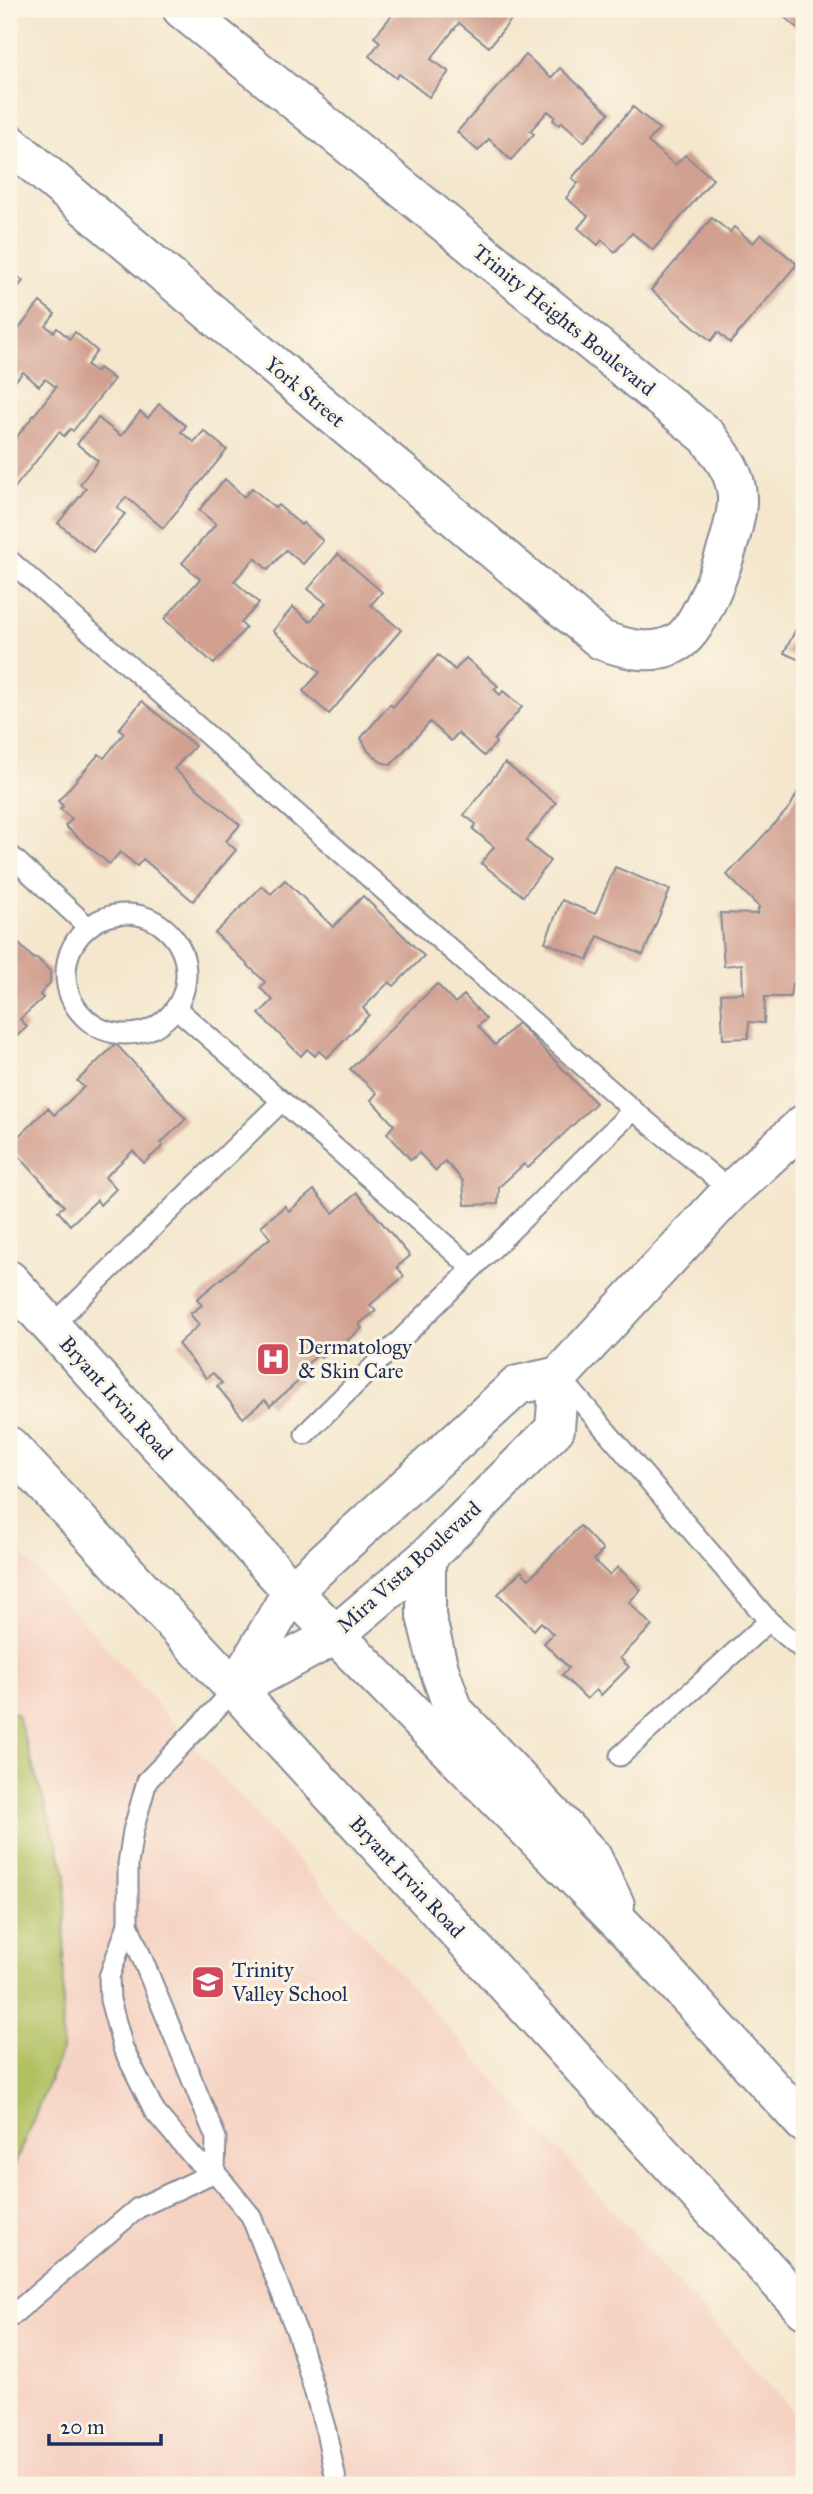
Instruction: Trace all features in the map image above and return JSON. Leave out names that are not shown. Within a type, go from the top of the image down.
[{"type":"street","name":"Trinity Heights Boulevard","points":[[182,9],[706,436],[730,465],[737,497],[730,540],[701,616],[680,641],[657,650],[628,649],[601,640]]},
{"type":"street","name":"York Street","points":[[9,143],[601,640]]},
{"type":"street","points":[[235,1689],[292,1591],[518,1385],[559,1376],[731,1191],[804,1124]]},
{"type":"street","name":"Bryant Irvin Road","points":[[9,1280],[292,1591],[626,1930],[804,2123]]},
{"type":"street","name":"Mira Vista Boulevard","points":[[235,1689],[335,1635],[426,1558],[555,1429],[559,1376]]},
{"type":"street","name":"Bryant Irvin Road","points":[[9,1446],[804,2309]]},
{"type":"street","points":[[426,1558],[426,1616],[439,1669],[454,1711],[592,1857],[626,1930]]},
{"type":"lane","points":[[9,560],[633,1110],[731,1191]]},
{"type":"lane","points":[[9,854],[87,926]]},
{"type":"lane","points":[[109,914],[147,915],[170,931],[186,958],[187,979],[177,1009],[142,1034],[104,1032],[79,1015],[66,989],[71,945],[87,926],[109,914]]},
{"type":"lane","points":[[177,1009],[472,1268]]},
{"type":"lane","points":[[51,1327],[282,1101]]},
{"type":"lane","points":[[305,1434],[633,1110]]},
{"type":"lane","points":[[559,1376],[768,1621],[804,1651]]},
{"type":"lane","points":[[620,1756],[768,1621]]},
{"type":"lane","points":[[235,1689],[147,1781],[133,1831],[128,1864],[128,1924],[109,1978],[110,2000],[123,2048],[155,2112],[196,2160],[215,2172],[251,2216],[298,2336],[326,2431],[337,2485]]},
{"type":"lane","points":[[128,1924],[216,2138],[215,2172]]},
{"type":"lane","points":[[9,2318],[138,2208],[215,2172]]},
{"type":"shaded area","name":"Trinity Valley School","points":[[9,1540],[804,2423],[804,2485],[9,2485]]},
{"type":"green space","points":[[9,1711],[17,1714],[66,1874],[62,2050],[9,2178]]},
{"type":"building","points":[[397,9],[520,9],[489,47],[459,23],[431,59],[449,72],[429,97],[399,74],[396,78],[369,56],[380,42],[374,37]]},
{"type":"building","points":[[775,9],[804,9],[804,34]]},
{"type":"building","points":[[526,55],[551,78],[560,68],[609,113],[584,142],[562,122],[559,125],[553,120],[555,117],[548,111],[530,131],[534,134],[511,160],[489,139],[478,151],[457,132]]},
{"type":"building","points":[[633,107],[659,129],[648,142],[675,165],[685,155],[713,179],[653,250],[632,233],[615,252],[602,240],[598,245],[578,228],[588,216],[566,198],[578,183],[572,178]]},
{"type":"building","points":[[712,218],[730,232],[734,227],[753,243],[761,234],[797,264],[730,343],[718,332],[711,341],[651,290]]},
{"type":"building","points":[[9,269],[23,281],[9,297]]},
{"type":"building","points":[[40,302],[55,314],[46,326],[54,332],[57,328],[70,339],[75,332],[97,351],[87,365],[96,372],[99,368],[114,379],[73,431],[70,429],[64,436],[59,432],[9,495],[9,434],[15,439],[56,387],[45,379],[39,386],[23,372],[12,385],[9,382],[9,341]]},
{"type":"building","points":[[159,404],[186,426],[181,432],[194,442],[204,431],[227,450],[163,528],[126,497],[117,508],[125,514],[93,552],[58,523],[86,489],[80,484],[98,461],[77,444],[98,418],[121,436],[140,412],[148,418]]},
{"type":"building","points":[[225,479],[244,497],[252,488],[275,508],[278,505],[301,525],[303,523],[323,541],[303,564],[286,550],[268,570],[255,558],[234,581],[259,603],[241,623],[246,628],[214,664],[164,619],[200,579],[182,563],[216,524],[199,510]]},
{"type":"building","points":[[338,554],[382,592],[371,605],[401,630],[329,714],[303,691],[320,672],[273,631],[293,607],[310,622],[326,603],[308,589]]},
{"type":"building","points":[[797,627],[804,631],[804,662],[784,653]]},
{"type":"building","points":[[438,655],[455,670],[466,658],[498,686],[494,689],[500,695],[503,691],[522,707],[484,756],[458,733],[451,741],[430,722],[391,765],[381,762],[368,751],[361,738],[390,704],[393,707]]},
{"type":"building","points":[[142,701],[195,746],[174,769],[240,825],[226,841],[236,850],[193,901],[143,859],[137,866],[120,852],[108,863],[65,826],[72,819],[60,809],[63,806],[58,801],[99,754],[104,758],[124,733],[119,729]]},
{"type":"building","points":[[505,763],[556,803],[526,841],[550,861],[523,896],[481,863],[494,847],[473,829],[476,824],[464,815]]},
{"type":"building","points":[[804,771],[804,977],[800,983],[792,984],[790,997],[765,997],[764,1023],[749,1022],[748,1038],[723,1039],[721,994],[743,993],[742,964],[724,966],[720,913],[757,914],[759,907],[727,875],[790,807],[803,782],[800,781]]},
{"type":"building","points":[[615,867],[670,890],[643,955],[598,936],[588,960],[545,942],[562,900],[595,914]]},
{"type":"building","points":[[285,880],[333,927],[363,896],[424,956],[394,986],[389,982],[363,1008],[369,1015],[327,1058],[319,1051],[315,1056],[307,1049],[301,1056],[259,1014],[273,1000],[260,988],[265,982],[215,933],[262,886],[271,894]]},
{"type":"building","points":[[9,935],[50,971],[50,983],[40,995],[43,998],[20,1019],[27,1027],[9,1043]]},
{"type":"building","points":[[437,984],[455,1003],[464,995],[486,1019],[478,1026],[495,1045],[518,1023],[596,1103],[528,1168],[524,1164],[499,1187],[498,1204],[465,1205],[463,1181],[445,1161],[436,1171],[419,1153],[411,1160],[387,1133],[394,1125],[371,1100],[377,1093],[350,1069]]},
{"type":"building","points":[[116,1044],[186,1119],[144,1163],[133,1151],[105,1177],[116,1189],[100,1205],[97,1200],[70,1225],[58,1211],[64,1206],[9,1145],[48,1108],[54,1115],[84,1087],[77,1081]]},
{"type":"building","points":[[314,1190],[333,1213],[357,1193],[410,1256],[397,1267],[404,1276],[370,1305],[376,1311],[359,1324],[362,1328],[336,1350],[333,1347],[321,1357],[319,1354],[296,1373],[301,1379],[270,1406],[265,1400],[243,1418],[217,1386],[222,1383],[213,1373],[206,1378],[178,1344],[199,1325],[190,1314],[202,1305],[197,1299],[270,1238],[261,1226],[285,1206],[289,1211]]},
{"type":"building","points":[[580,1526],[603,1550],[594,1560],[609,1575],[618,1567],[641,1590],[629,1602],[652,1626],[620,1658],[629,1667],[601,1695],[596,1690],[587,1699],[562,1675],[569,1668],[544,1643],[553,1634],[541,1622],[534,1630],[498,1594],[521,1571],[529,1579]]},
{"type":"place","name":"Dermatology & Skin Care","points":[[273,1359]]},
{"type":"place","name":"Trinity Valley School","points":[[208,1982]]}]
